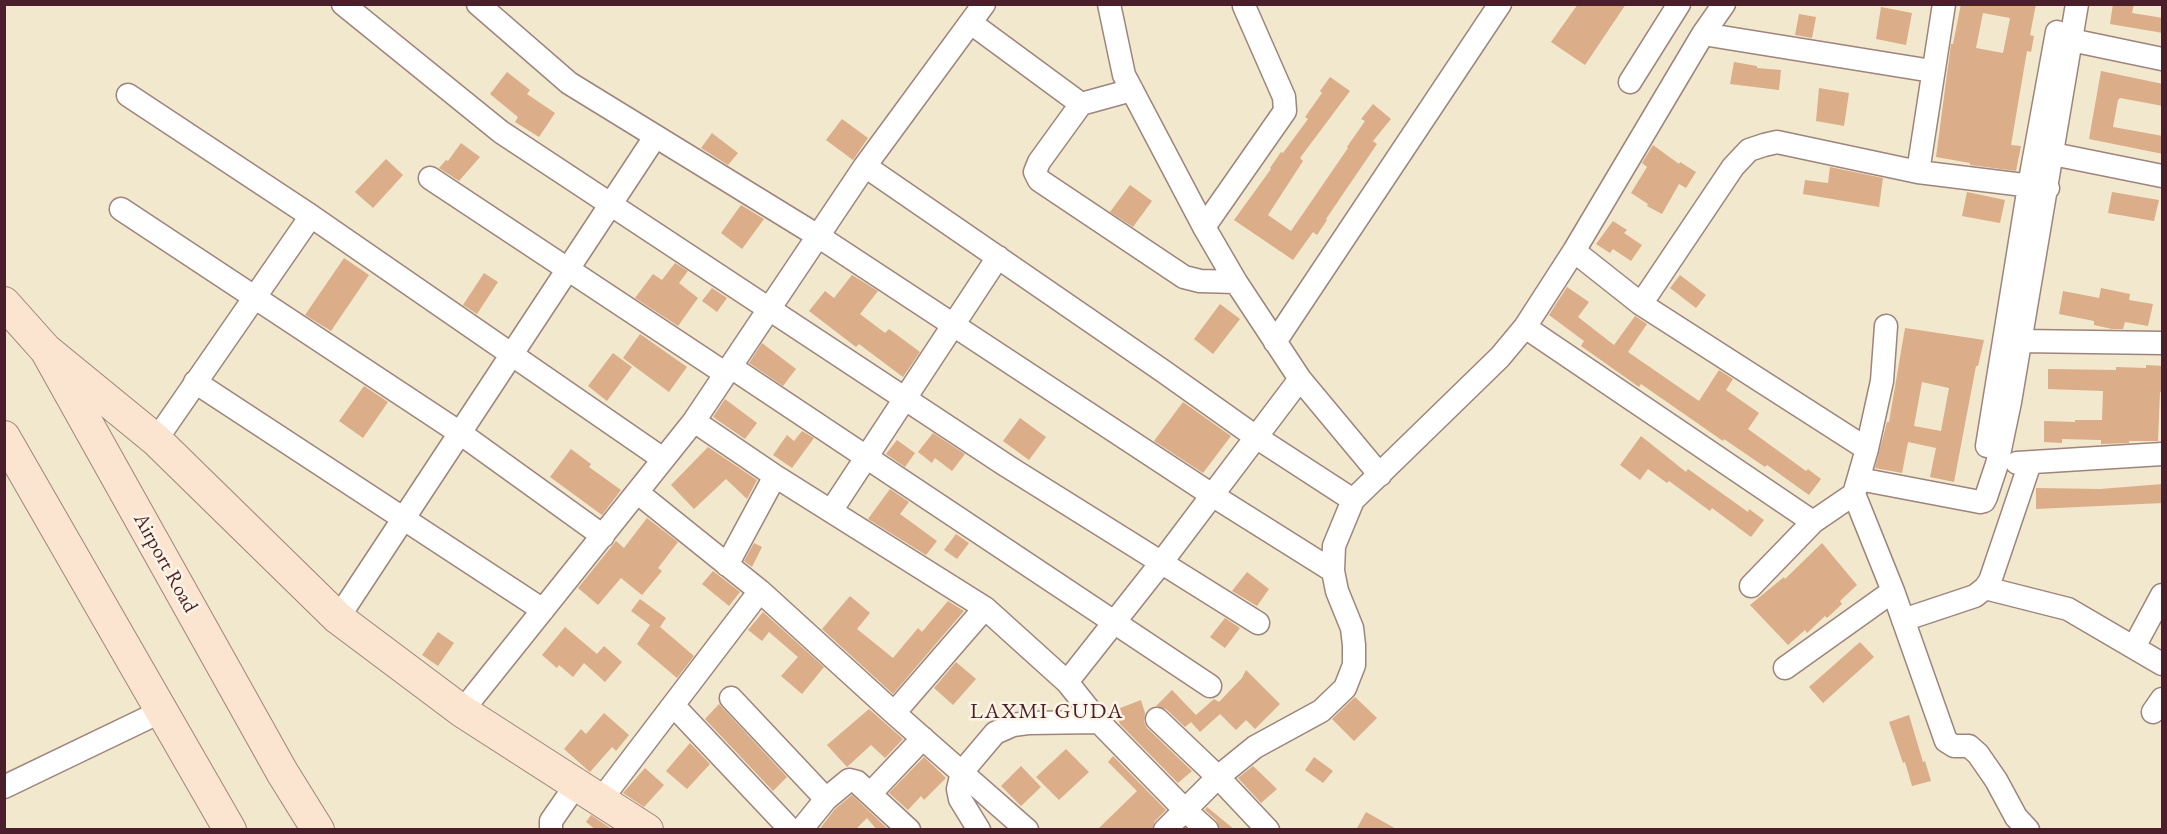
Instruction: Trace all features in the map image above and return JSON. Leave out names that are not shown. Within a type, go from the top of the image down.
[{"type":"main road","name":"Airport Road","points":[[4,303],[46,350],[282,772],[318,830]]},
{"type":"main road","points":[[46,350],[156,440],[338,618],[462,711],[647,830]]},
{"type":"main road","points":[[4,437],[230,830]]},
{"type":"street","points":[[343,4],[501,132],[1007,466],[1258,623]]},
{"type":"street","points":[[478,4],[569,83],[818,236],[1212,495],[1333,571]]},
{"type":"street","points":[[462,711],[694,421],[865,166],[984,4]]},
{"type":"street","points":[[1109,4],[1124,75],[1204,227],[1236,282],[1300,380],[1380,475]]},
{"type":"street","points":[[1275,342],[1500,4]]},
{"type":"street","points":[[1630,82],[1678,4]]},
{"type":"street","points":[[1165,830],[1218,777],[1255,747],[1321,711],[1345,688],[1354,665],[1354,645],[1352,628],[1337,591],[1333,571],[1334,546],[1353,500],[1500,357],[1525,327],[1574,251],[1703,34],[1724,4]]},
{"type":"street","points":[[1918,172],[1944,4]]},
{"type":"street","points":[[1991,465],[2021,341],[2062,4]]},
{"type":"street","points":[[1856,486],[1984,501],[1992,483],[1987,440],[2038,187],[2053,154],[2077,4]]},
{"type":"street","points":[[1204,227],[1285,111],[1284,97],[1244,6]]},
{"type":"street","points":[[971,23],[1081,104]]},
{"type":"street","points":[[1703,34],[1932,71]]},
{"type":"street","points":[[2071,40],[2163,59]]},
{"type":"street","points":[[1132,90],[1081,104],[1039,162],[1035,172],[1040,180],[1184,277],[1200,281],[1236,282]]},
{"type":"street","points":[[128,95],[311,216],[510,356],[663,459]]},
{"type":"street","points":[[338,618],[655,137]]},
{"type":"street","points":[[1641,304],[1733,167],[1749,150],[1778,142],[1918,172],[2038,187]]},
{"type":"street","points":[[2053,154],[2163,176]]},
{"type":"street","points":[[865,166],[1256,437],[1353,500]]},
{"type":"street","points":[[430,178],[567,269],[866,457],[1210,686]]},
{"type":"street","points":[[121,208],[460,433],[603,536]]},
{"type":"street","points":[[156,440],[311,216]]},
{"type":"street","points":[[1574,251],[1641,304],[1867,449]]},
{"type":"street","points":[[831,511],[998,257]]},
{"type":"street","points":[[1751,586],[1813,522],[1856,486],[1882,381],[1886,326]]},
{"type":"street","points":[[1525,327],[1813,522]]},
{"type":"street","points":[[2021,341],[2163,343]]},
{"type":"street","points":[[1067,682],[1300,380]]},
{"type":"street","points":[[195,382],[543,610]]},
{"type":"street","points":[[694,421],[775,476],[985,608],[1067,682],[1099,722],[1207,830]]},
{"type":"street","points":[[1991,465],[2163,454]]},
{"type":"street","points":[[1903,620],[1975,596],[1985,588],[1990,581],[2030,463]]},
{"type":"street","points":[[727,565],[775,476]]},
{"type":"street","points":[[1856,486],[1946,741],[1954,746],[1970,746],[1978,754],[1996,780],[2016,817],[2028,830]]},
{"type":"street","points":[[638,493],[760,591],[1027,830]]},
{"type":"street","points":[[1985,588],[2068,609],[2163,664]]},
{"type":"street","points":[[551,830],[551,821],[588,793],[673,705],[760,591]]},
{"type":"street","points":[[1785,668],[1893,591]]},
{"type":"street","points":[[2134,647],[2163,595]]},
{"type":"street","points":[[894,713],[985,608]]},
{"type":"street","points":[[731,698],[826,799]]},
{"type":"street","points":[[673,705],[791,830]]},
{"type":"street","points":[[4,787],[162,711]]},
{"type":"street","points":[[1157,719],[1218,777],[1268,830]]},
{"type":"street","points":[[979,830],[960,799],[958,789],[962,772],[995,733],[1012,725],[1099,722]]},
{"type":"street","points":[[870,794],[923,738]]},
{"type":"street","points":[[801,830],[826,799],[849,780],[857,782],[909,830]]},
{"type":"building","points":[[1578,4],[1626,4],[1585,65],[1551,42]]},
{"type":"building","points":[[1961,4],[2036,4],[2030,35],[2034,36],[2031,52],[2027,51],[2011,145],[2021,146],[2016,171],[1970,165],[1970,163],[1936,157],[1951,44],[1953,44]],"holes":[[[1983,13],[2010,18],[2003,53],[1976,48]]]},
{"type":"building","points":[[2113,4],[2134,4],[2132,13],[2163,18],[2163,33],[2110,24]]},
{"type":"building","points":[[1881,7],[1912,13],[1906,45],[1876,39]]},
{"type":"building","points":[[1799,14],[1816,17],[1812,38],[1795,35]]},
{"type":"building","points":[[1734,62],[1757,66],[1757,68],[1781,70],[1779,90],[1730,84]]},
{"type":"building","points":[[2101,71],[2163,84],[2163,106],[2120,98],[2113,127],[2163,136],[2163,154],[2089,139]]},
{"type":"building","points":[[507,72],[530,90],[527,94],[555,113],[539,137],[515,122],[518,117],[490,94]]},
{"type":"building","points":[[1330,77],[1350,91],[1300,158],[1303,161],[1268,215],[1291,231],[1348,148],[1365,121],[1361,119],[1373,104],[1391,119],[1373,141],[1377,144],[1317,235],[1313,232],[1293,260],[1234,220],[1281,152],[1283,153],[1308,119],[1305,117]]},
{"type":"building","points":[[1819,88],[1849,93],[1844,126],[1816,121]]},
{"type":"building","points":[[842,119],[868,138],[853,160],[826,140]]},
{"type":"building","points":[[712,133],[738,153],[728,165],[701,148]]},
{"type":"building","points":[[461,143],[480,157],[459,181],[439,168],[446,160],[448,161]]},
{"type":"building","points":[[1653,145],[1679,164],[1680,162],[1696,172],[1686,188],[1679,184],[1662,214],[1631,193],[1647,167],[1642,163]]},
{"type":"building","points":[[386,159],[403,175],[373,208],[355,192]]},
{"type":"building","points":[[1830,167],[1883,178],[1879,207],[1803,194],[1805,180],[1828,183]]},
{"type":"building","points":[[1130,185],[1152,201],[1133,227],[1110,212]]},
{"type":"building","points":[[1967,192],[2005,200],[2000,223],[1962,216]]},
{"type":"building","points":[[2112,192],[2159,200],[2154,221],[2108,213]]},
{"type":"building","points":[[741,205],[764,219],[742,249],[721,233]]},
{"type":"building","points":[[1613,221],[1627,230],[1624,233],[1642,245],[1631,261],[1613,249],[1610,253],[1596,244]]},
{"type":"building","points":[[344,258],[369,275],[331,331],[305,315]]},
{"type":"building","points":[[675,263],[688,271],[679,283],[698,298],[678,326],[635,298],[653,274],[662,280]]},
{"type":"building","points":[[484,273],[498,282],[477,314],[463,305]]},
{"type":"building","points":[[852,275],[878,291],[860,314],[885,333],[889,329],[920,352],[903,377],[859,344],[856,347],[809,311],[825,291],[834,298]]},
{"type":"building","points":[[1680,275],[1706,295],[1696,308],[1670,288]]},
{"type":"building","points":[[1567,287],[1589,302],[1578,317],[1614,345],[1635,316],[1647,324],[1628,352],[1699,401],[1719,370],[1733,379],[1726,390],[1759,413],[1748,429],[1806,471],[1808,469],[1821,479],[1809,495],[1767,465],[1765,467],[1724,439],[1723,441],[1641,384],[1639,387],[1581,346],[1584,341],[1549,315]]},
{"type":"building","points":[[712,288],[727,298],[717,312],[702,301]]},
{"type":"building","points":[[2101,288],[2130,294],[2129,300],[2153,304],[2148,326],[2125,322],[2123,329],[2112,329],[2094,325],[2094,321],[2059,314],[2063,291],[2099,298]]},
{"type":"building","points":[[1220,304],[1240,319],[1213,354],[1194,339]]},
{"type":"building","points":[[1905,328],[1984,340],[1978,366],[1976,366],[1954,482],[1930,477],[1936,448],[1908,442],[1902,473],[1875,468],[1887,422],[1889,422]],"holes":[[[1922,382],[1949,388],[1941,431],[1914,426]]]},
{"type":"building","points":[[640,334],[687,367],[669,392],[623,358]]},
{"type":"building","points":[[762,343],[796,369],[783,386],[749,363]]},
{"type":"building","points":[[613,353],[632,367],[607,401],[588,386]]},
{"type":"building","points":[[2146,365],[2163,366],[2158,441],[2101,444],[2101,440],[2062,439],[2062,443],[2044,442],[2044,421],[2102,420],[2103,391],[2048,389],[2048,369],[2116,370],[2116,367],[2146,368]]},
{"type":"building","points":[[364,386],[388,402],[363,438],[339,421]]},
{"type":"building","points":[[725,399],[757,423],[745,439],[713,417]]},
{"type":"building","points":[[1183,402],[1231,436],[1203,473],[1154,441]]},
{"type":"building","points":[[1020,418],[1046,437],[1029,460],[1003,441]]},
{"type":"building","points":[[802,431],[814,438],[792,468],[773,455],[787,435],[794,441]]},
{"type":"building","points":[[933,433],[965,454],[952,471],[935,458],[932,463],[918,452]]},
{"type":"building","points":[[1641,436],[1686,472],[1688,469],[1748,512],[1749,509],[1764,520],[1751,537],[1712,508],[1710,511],[1669,481],[1667,483],[1648,469],[1640,480],[1620,465]]},
{"type":"building","points":[[897,440],[915,453],[905,467],[886,454]]},
{"type":"building","points":[[708,447],[757,480],[747,499],[726,479],[694,509],[671,485]]},
{"type":"building","points":[[571,449],[591,464],[589,467],[621,490],[602,515],[550,477]]},
{"type":"building","points":[[2163,484],[2163,503],[2036,509],[2036,488],[2100,489]]},
{"type":"building","points":[[890,489],[909,502],[900,514],[937,541],[926,555],[868,519]]},
{"type":"building","points":[[647,518],[678,542],[658,568],[662,571],[642,595],[621,578],[598,605],[578,588],[616,541],[624,548]]},
{"type":"building","points":[[956,534],[969,543],[957,559],[944,550]]},
{"type":"building","points":[[754,543],[762,547],[752,567],[744,561]]},
{"type":"building","points":[[1822,543],[1857,585],[1840,601],[1842,604],[1827,618],[1825,616],[1807,633],[1805,630],[1788,645],[1750,605],[1784,577],[1785,579]]},
{"type":"building","points":[[713,571],[740,592],[729,606],[702,584]]},
{"type":"building","points":[[1247,572],[1269,589],[1257,606],[1232,591]]},
{"type":"building","points":[[850,596],[870,613],[857,629],[893,658],[918,628],[922,632],[948,601],[964,611],[893,694],[822,629]]},
{"type":"building","points":[[640,599],[666,618],[660,627],[694,656],[677,678],[637,644],[650,625],[631,611]]},
{"type":"building","points":[[763,612],[824,667],[802,694],[781,676],[798,657],[769,632],[762,641],[748,630]]},
{"type":"building","points":[[1225,618],[1240,628],[1225,648],[1210,637]]},
{"type":"building","points":[[565,627],[597,654],[604,646],[622,662],[605,682],[584,663],[573,677],[559,665],[557,668],[542,655]]},
{"type":"building","points":[[438,632],[454,643],[438,666],[422,655]]},
{"type":"building","points":[[1860,642],[1874,657],[1823,703],[1809,687]]},
{"type":"building","points":[[956,662],[976,679],[953,705],[934,688]]},
{"type":"building","points":[[1246,670],[1280,704],[1255,729],[1246,720],[1236,730],[1220,714],[1200,732],[1191,722],[1185,727],[1166,709],[1156,706],[1172,690],[1196,715],[1214,699],[1219,702],[1242,678]]},
{"type":"building","points":[[1355,697],[1377,718],[1354,741],[1332,719]]},
{"type":"building","points":[[1141,700],[1147,728],[1192,771],[1178,783],[1120,724],[1115,710]]},
{"type":"building","points":[[719,704],[787,777],[773,791],[705,719]]},
{"type":"building","points":[[869,709],[903,739],[885,758],[871,745],[847,767],[827,745]]},
{"type":"building","points":[[604,713],[629,735],[616,751],[612,747],[590,772],[564,749],[581,729],[586,734]]},
{"type":"building","points":[[1909,715],[1931,781],[1912,786],[1889,722]]},
{"type":"building","points":[[690,743],[710,764],[687,789],[666,771]]},
{"type":"building","points":[[1066,749],[1089,772],[1059,800],[1036,777]]},
{"type":"building","points":[[1113,756],[1166,810],[1155,821],[1152,830],[1097,830],[1137,791],[1108,762]]},
{"type":"building","points":[[924,757],[946,778],[924,800],[921,796],[908,810],[889,793]]},
{"type":"building","points":[[1314,757],[1333,771],[1323,783],[1305,770]]},
{"type":"building","points":[[1021,766],[1041,787],[1021,806],[1001,786]]},
{"type":"building","points":[[1253,766],[1277,789],[1261,803],[1238,778]]},
{"type":"building","points":[[645,768],[664,785],[644,807],[623,793]]},
{"type":"building","points":[[852,795],[889,830],[877,830],[867,818],[855,830],[819,830],[835,809]]},
{"type":"building","points":[[1207,807],[1235,830],[1220,830],[1216,820],[1205,810]]},
{"type":"building","points":[[1366,812],[1398,830],[1356,830]]},
{"type":"building","points":[[591,815],[613,830],[596,830],[586,822]]},
{"type":"district","name":"LAXMI GUDA","points":[[1047,712]]}]
